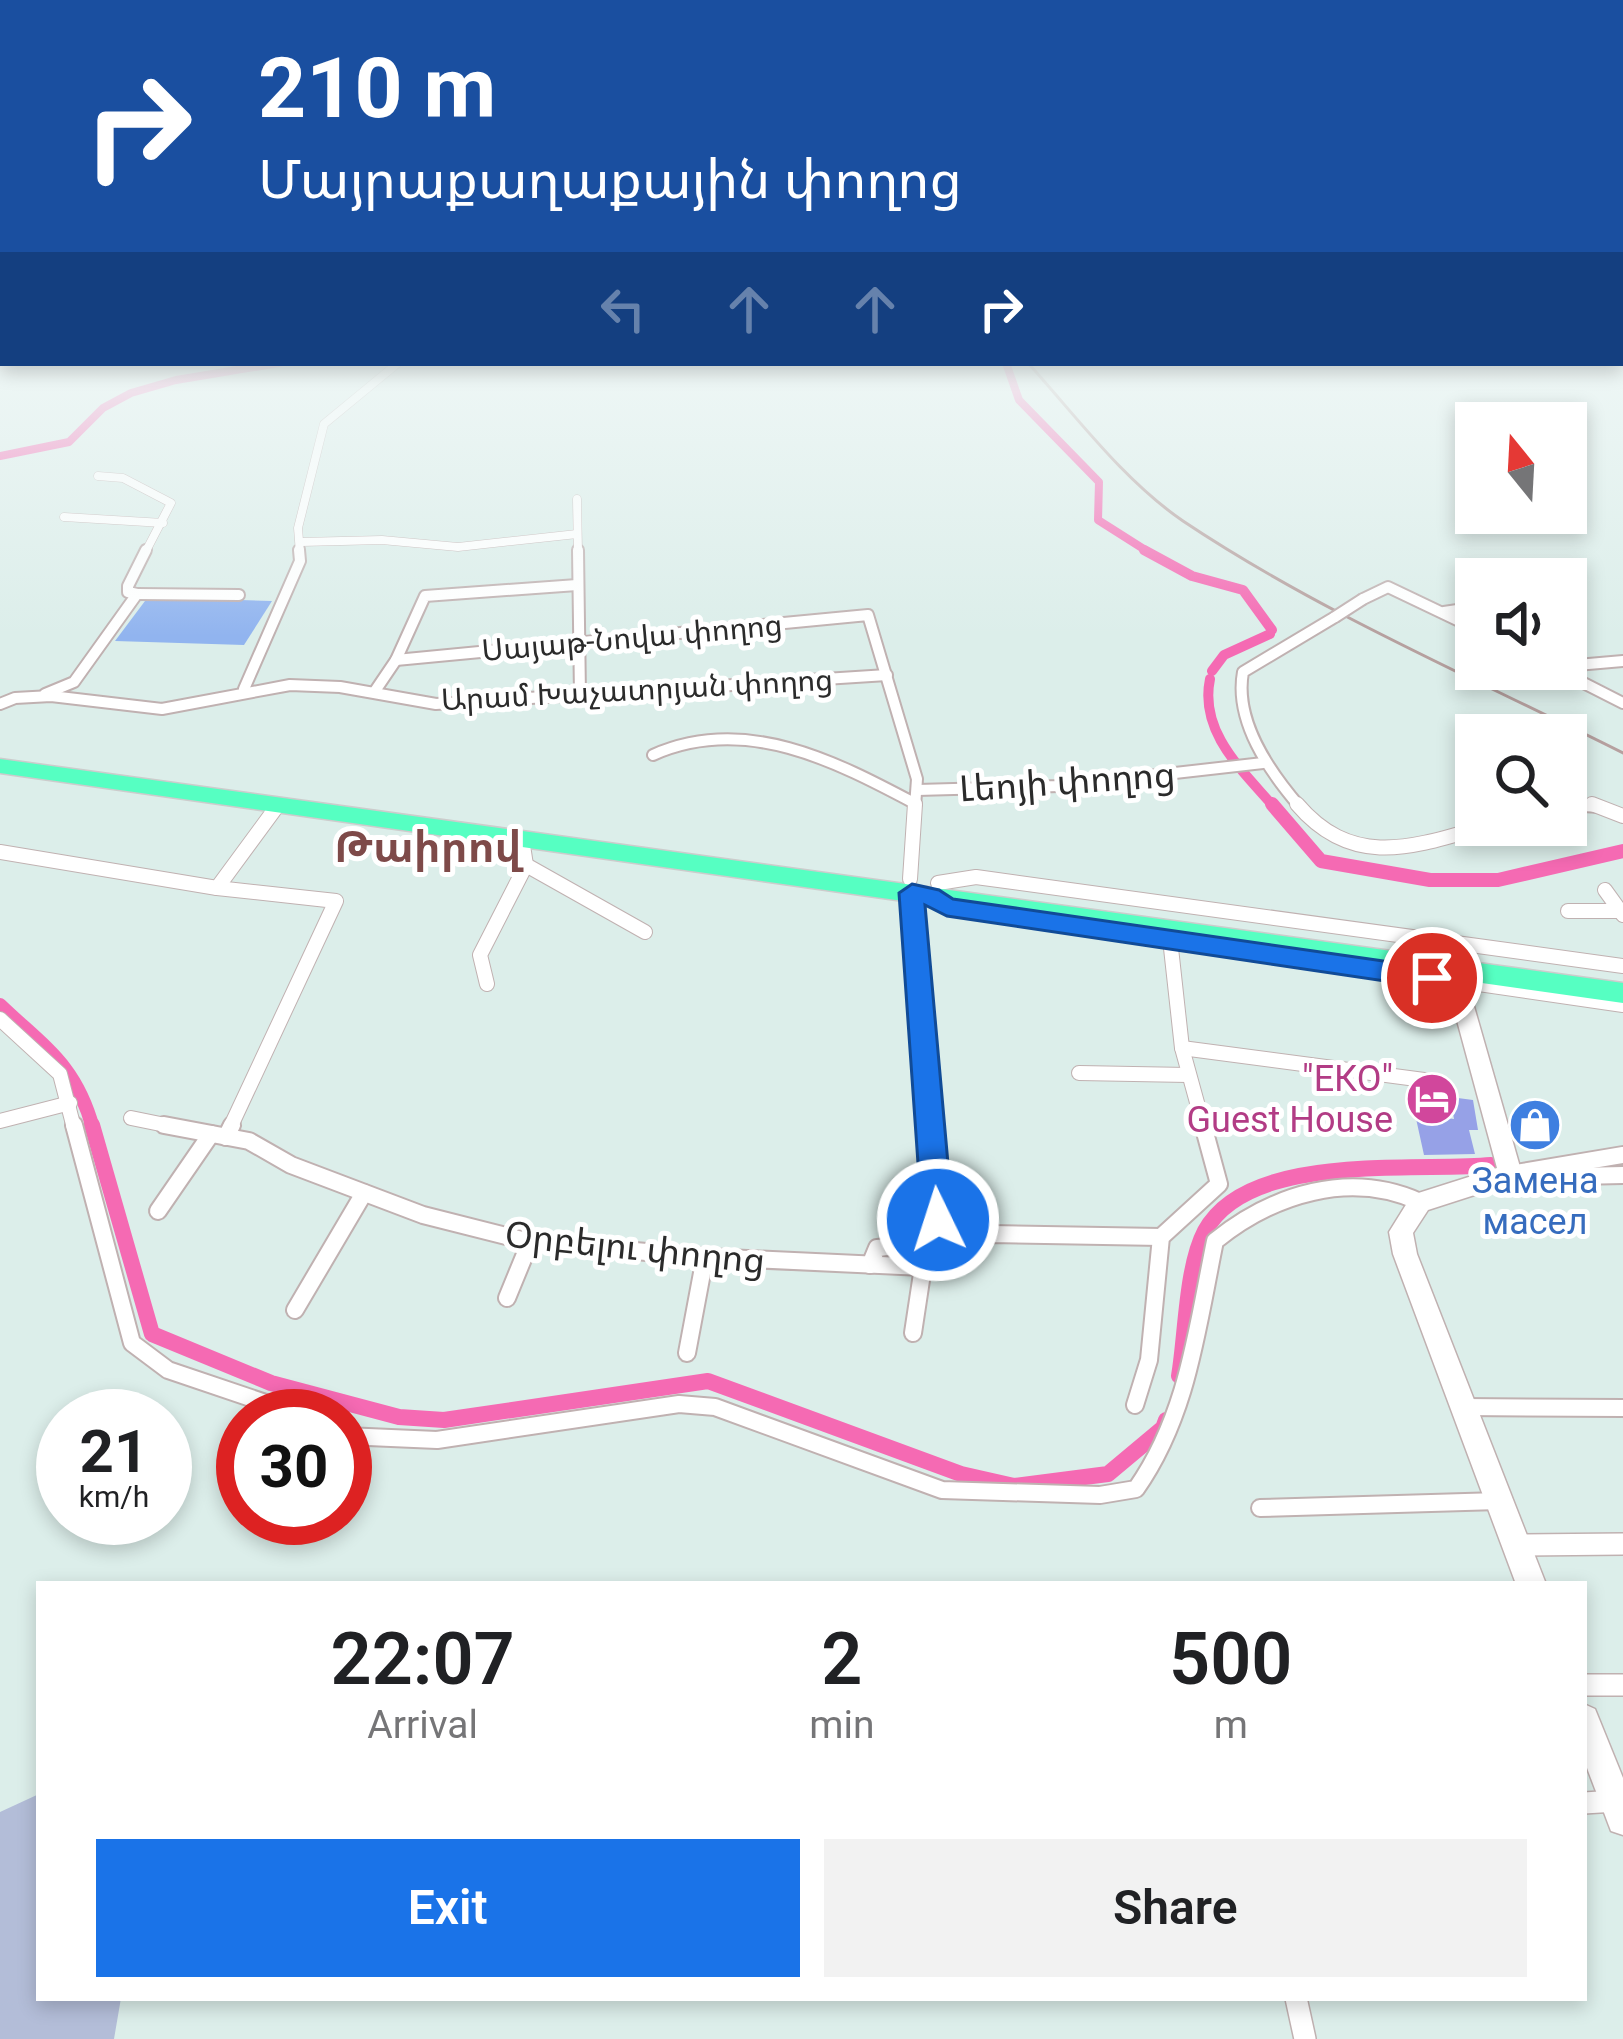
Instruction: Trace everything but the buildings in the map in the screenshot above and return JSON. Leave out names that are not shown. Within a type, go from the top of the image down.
[{"type":"highway","points":[[0,754],[1451,963],[1623,993]]},
{"type":"highway","points":[[0,766],[522,839],[922,888]]},
{"type":"highway","points":[[1451,963],[1623,976]]},
{"type":"street","points":[[244,689],[300,561],[298,528],[318,446]]},
{"type":"street","points":[[98,476],[123,478],[171,503],[128,592],[238,595]]},
{"type":"street","points":[[577,500],[580,696]]},
{"type":"street","points":[[64,518],[163,524]]},
{"type":"street","points":[[301,542],[382,540],[458,547],[488,540],[577,535]]},
{"type":"street","points":[[375,691],[396,660],[423,598],[577,585]]},
{"type":"street","points":[[1455,618],[1388,587],[1243,672],[1236,685],[1238,702],[1263,763],[1332,840],[1420,844],[1455,834]]},
{"type":"street","points":[[0,704],[74,682],[137,594]]},
{"type":"street","points":[[1444,612],[1455,610]]},
{"type":"street","name":"Սայաթ-Նովա փողոց","points":[[396,660],[868,615]]},
{"type":"street","name":"Լեոյի փողոց","points":[[868,615],[916,797],[922,888]]},
{"type":"street","points":[[1587,665],[1623,661]]},
{"type":"street","name":"Արամ Խաչատրյան փողոց","points":[[45,694],[63,701],[146,710],[217,700],[244,689],[375,691],[436,704],[887,675]]},
{"type":"street","points":[[1587,678],[1623,703]]},
{"type":"street","points":[[653,755],[691,739],[762,744],[832,760],[916,797]]},
{"type":"street","name":"Լեոյի փողոց","points":[[916,797],[1263,763]]},
{"type":"street","points":[[1587,803],[1623,816]]},
{"type":"street","points":[[217,888],[278,805]]},
{"type":"street","points":[[487,984],[480,955],[526,865],[522,839]]},
{"type":"street","points":[[0,852],[217,888],[336,901],[219,1136],[158,1210]]},
{"type":"street","points":[[526,865],[645,932]]},
{"type":"street","points":[[922,888],[947,907],[1170,939],[1451,963],[1623,967]]},
{"type":"street","name":"Օրբելու փողոց","points":[[870,1265],[877,1248],[928,1243],[938,1220],[922,888]]},
{"type":"street","points":[[1605,890],[1622,913]]},
{"type":"street","points":[[1568,911],[1622,913]]},
{"type":"street","points":[[1135,1405],[1149,1360],[1161,1237],[1219,1184],[1182,1048],[1170,939]]},
{"type":"street","points":[[1451,963],[1623,1005]]},
{"type":"street","points":[[1451,963],[1510,1174]]},
{"type":"street","points":[[0,1019],[61,1074],[132,1343],[168,1370],[224,1389]]},
{"type":"street","points":[[1182,1048],[1424,1080]]},
{"type":"street","points":[[1079,1073],[1188,1075]]},
{"type":"street","points":[[0,1121],[70,1103]]},
{"type":"street","name":"Օրբելու փողոց","points":[[131,1118],[249,1141],[290,1165],[423,1215],[530,1242],[705,1257],[923,1267]]},
{"type":"street","points":[[372,1437],[437,1440],[679,1404],[715,1407],[943,1490],[1100,1495],[1136,1489],[1163,1450],[1215,1241],[1232,1225],[1288,1199],[1322,1192],[1381,1186],[1420,1202],[1510,1174],[1623,1155]]},
{"type":"street","points":[[1510,1174],[1623,1175]]},
{"type":"street","points":[[295,1310],[364,1193]]},
{"type":"street","points":[[1420,1202],[1401,1232],[1405,1254],[1530,1581]]},
{"type":"street","points":[[913,1334],[923,1267],[990,1234],[1161,1237]]},
{"type":"street","points":[[507,1298],[530,1242]]},
{"type":"street","points":[[687,1353],[705,1257]]},
{"type":"street","points":[[1462,1406],[1623,1408]]},
{"type":"street","points":[[1260,1508],[1499,1501]]},
{"type":"street","points":[[1516,1545],[1623,1544]]},
{"type":"street","points":[[1587,1685],[1623,1685]]},
{"type":"street","points":[[1587,1731],[1608,1808]]},
{"type":"street","points":[[1297,2001],[1304,2039]]},
{"type":"shaded area","points":[[148,597],[272,601],[244,645],[115,641]]},
{"type":"shaded area","points":[[1450,1097],[1473,1100],[1478,1130],[1469,1130],[1475,1154],[1424,1155],[1415,1114],[1454,1119]]},
{"type":"shaded area","points":[[36,1795],[36,2001],[120,2001],[114,2039],[0,2039],[0,1812]]},
{"type":"waterway","points":[[0,456],[49,446]]},
{"type":"waterway","points":[[1064,446],[1099,482],[1098,520],[1150,553]]},
{"type":"waterway","points":[[1144,550],[1192,576],[1243,590],[1272,630]]},
{"type":"waterway","points":[[1212,671],[1224,655],[1270,634]]},
{"type":"waterway","points":[[1210,679],[1208,698],[1217,733],[1274,807]]},
{"type":"waterway","points":[[1272,804],[1321,861],[1430,880],[1498,880],[1623,851]]},
{"type":"waterway","points":[[0,1005],[68,1073],[93,1128]]},
{"type":"waterway","points":[[92,1125],[152,1334],[271,1383],[399,1417],[444,1420],[708,1381],[961,1474],[1014,1486],[1108,1474],[1163,1428],[1166,1420]]},
{"type":"waterway","points":[[1179,1376],[1194,1263],[1205,1231],[1227,1205],[1257,1188],[1295,1177],[1379,1168],[1491,1165]]},
{"type":"railway","points":[[1102,446],[1161,505],[1235,554],[1343,615],[1623,753]]},
{"type":"place","name":"\"ЕКО\" Guest House","points":[[1432,1099]]},
{"type":"place","name":"Замена масел","points":[[1535,1125]]},
{"type":"district","name":"Թաիրով","points":[[428,847]]},
{"type":"route","points":[[938,1220],[912,893],[930,896],[947,907],[1432,978]]}]
